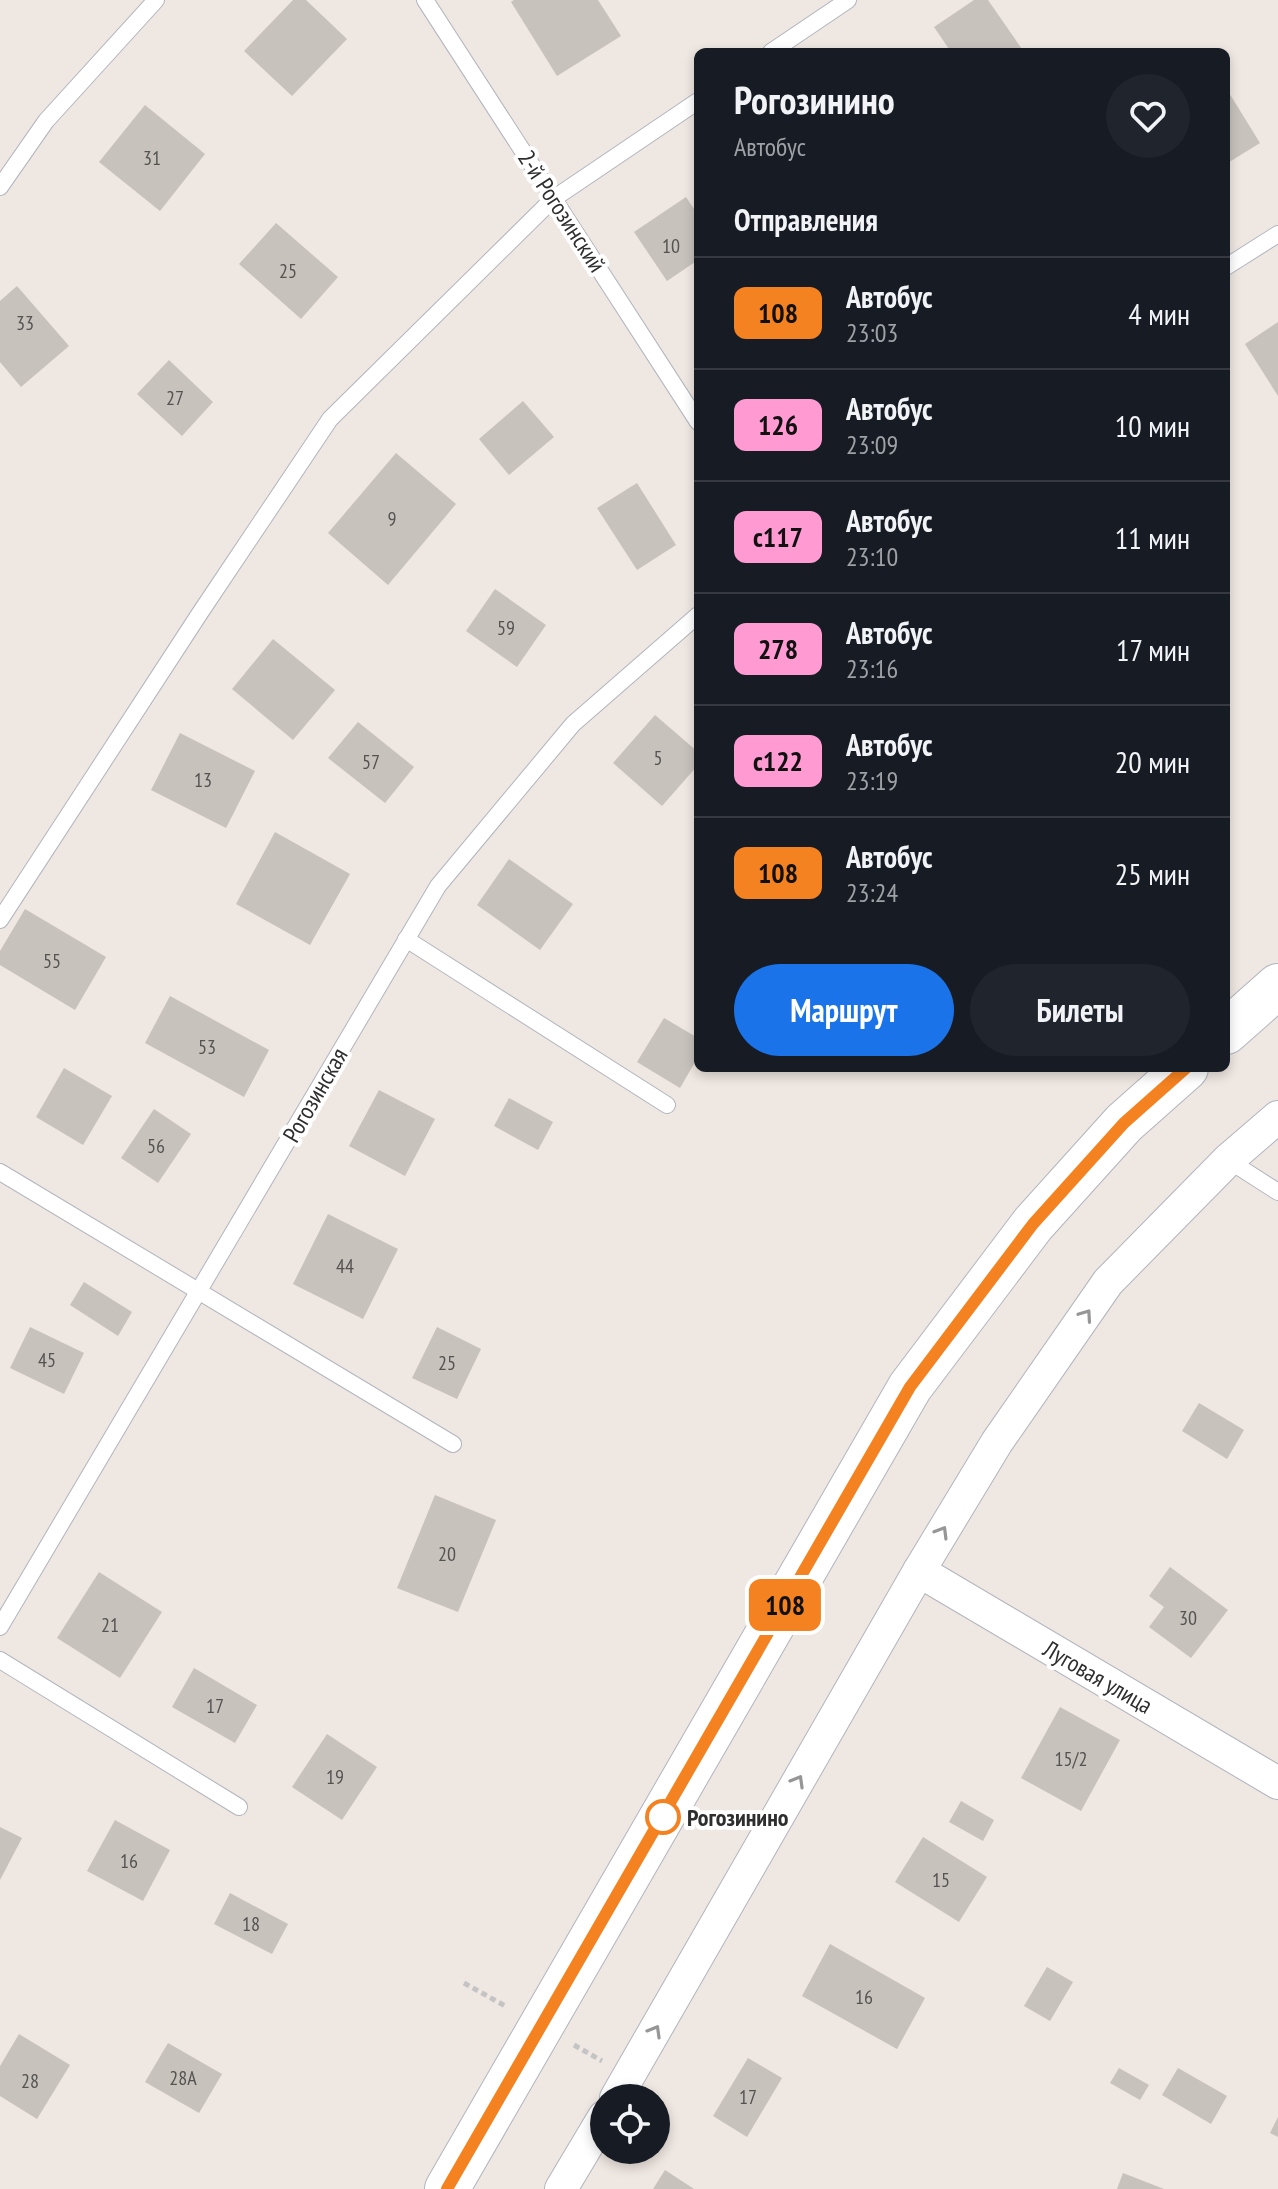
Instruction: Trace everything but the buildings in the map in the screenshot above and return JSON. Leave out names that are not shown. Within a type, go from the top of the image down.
[{"type":"main road","points":[[1230,1028],[1278,986]]},
{"type":"main road","points":[[447,2189],[910,1387],[1033,1224],[1124,1123],[1181,1072]]},
{"type":"street","points":[[624,2084],[919,1571],[997,1442],[1108,1282],[1228,1160],[1278,1117]]},
{"type":"street","name":"Луговая улица","points":[[919,1571],[1278,1783]]},
{"type":"street","points":[[561,2189],[590,2140]]},
{"type":"lane","points":[[0,187],[46,121],[156,0]]},
{"type":"lane","name":"2-й Рогозинский","points":[[425,0],[694,416]]},
{"type":"lane","points":[[777,48],[848,0]]},
{"type":"lane","points":[[0,920],[330,419],[553,199],[694,104]]},
{"type":"lane","points":[[1230,264],[1278,234]]},
{"type":"lane","name":"Рогозинская","points":[[0,1627],[438,886],[573,724],[694,618]]},
{"type":"lane","points":[[406,939],[667,1105]]},
{"type":"lane","points":[[1228,1160],[1278,1192]]},
{"type":"lane","points":[[0,1172],[453,1444]]},
{"type":"lane","points":[[0,1660],[239,1807]]},
{"type":"path","points":[[464,1983],[507,2007]]},
{"type":"path","points":[[574,2045],[610,2065]]},
{"type":"bus line","name":"108","points":[[447,2189],[543,2028],[910,1387],[1033,1224],[1124,1123],[1181,1072]]},
{"type":"place","name":"Рогозинино","points":[[663,1817]]}]
